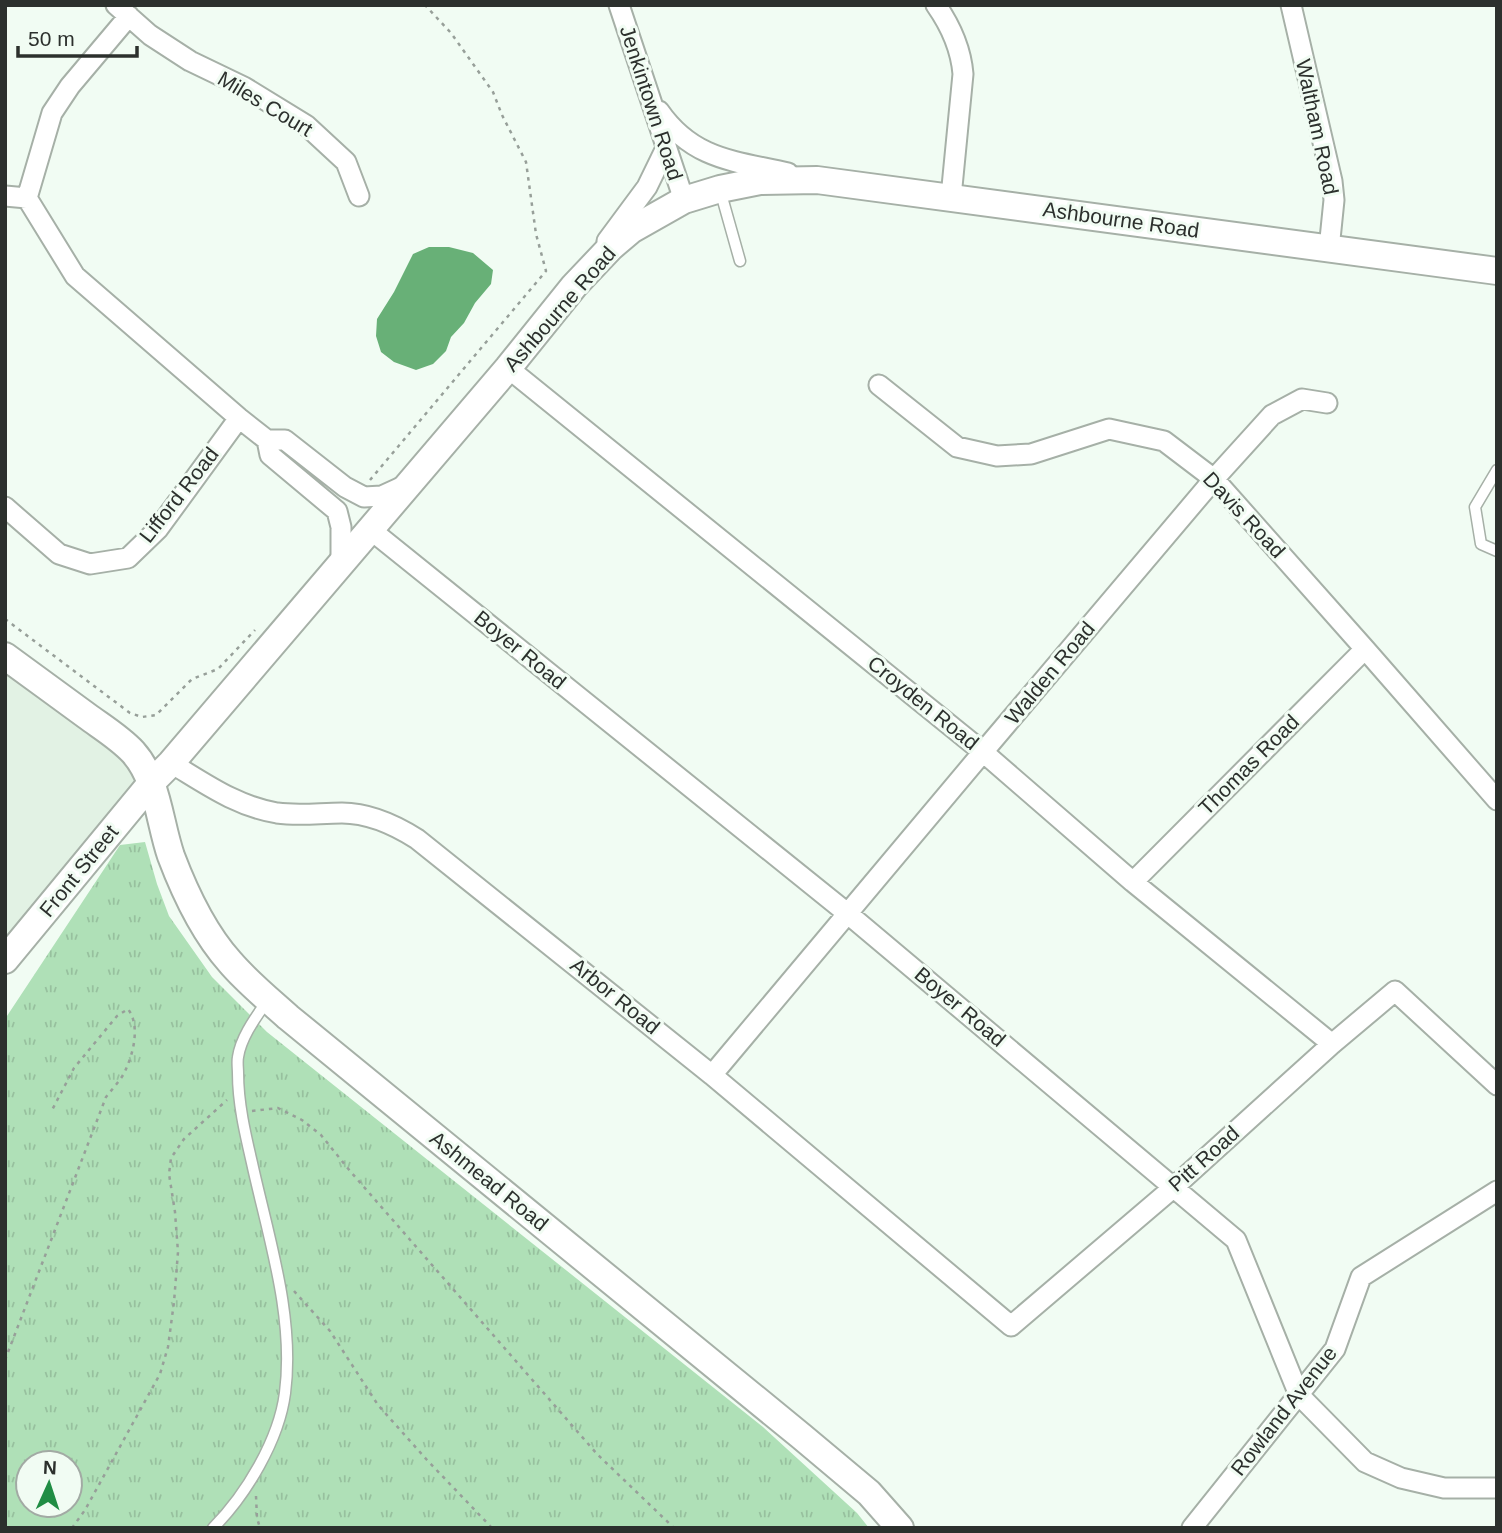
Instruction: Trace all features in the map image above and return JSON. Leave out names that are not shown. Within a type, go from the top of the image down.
[{"type":"street","name":"Jenkintown Road","points":[[619,5],[684,200]]},
{"type":"street","points":[[936,5],[944,16],[962,59],[963,74],[951,197]]},
{"type":"street","name":"Waltham Road","points":[[1291,5],[1332,181],[1334,200],[1329,249]]},
{"type":"street","points":[[122,11],[52,113],[27,198],[75,276],[267,440],[285,440],[345,487],[364,497],[382,496],[412,482]]},
{"type":"street","name":"Miles Court","points":[[122,11],[150,35],[190,61],[244,87],[306,125],[346,162],[359,196]]},
{"type":"street","points":[[648,94],[669,125],[708,154],[817,180]]},
{"type":"street","points":[[593,266],[613,231],[647,187],[666,148]]},
{"type":"street","name":"Ashbourne Road","points":[[152,782],[412,482],[593,266],[631,230],[684,200],[760,181],[817,180],[1497,271]]},
{"type":"street","points":[[5,197],[27,198]]},
{"type":"street","name":"Croyden Road","points":[[508,368],[983,752],[1133,882],[1332,1044]]},
{"type":"street","name":"Davis Road","points":[[879,385],[957,447],[997,456],[1031,454],[1109,429],[1164,441],[1214,479],[1497,800]]},
{"type":"street","name":"Walden Road","points":[[712,1075],[1214,479],[1272,415],[1303,399],[1327,403]]},
{"type":"street","name":"Lifford Road","points":[[5,507],[59,554],[90,564],[128,558],[158,529],[239,418]]},
{"type":"street","points":[[267,440],[270,454],[337,511],[341,527],[341,563]]},
{"type":"street","name":"Boyer Road","points":[[370,530],[847,913],[1236,1240],[1299,1395],[1365,1462],[1401,1478],[1444,1488],[1497,1488]]},
{"type":"street","name":"Thomas Road","points":[[1133,882],[1365,649]]},
{"type":"street","points":[[5,656],[128,748],[152,782]]},
{"type":"street","name":"Arbor Road","points":[[171,763],[230,799],[260,809],[290,815],[356,814],[400,828],[442,857],[712,1075],[1012,1326]]},
{"type":"street","name":"Front Street","points":[[5,960],[152,782]]},
{"type":"street","name":"Ashmead Road","points":[[152,782],[182,883],[211,937],[228,961],[252,986],[801,1436],[869,1493],[900,1528]]},
{"type":"street","name":"Pitt Road","points":[[1012,1326],[1395,991],[1497,1085]]},
{"type":"street","name":"Rowland Avenue","points":[[1192,1528],[1335,1349],[1361,1278],[1497,1191]]},
{"type":"lane","points":[[720,189],[740,261]]},
{"type":"lane","points":[[1497,470],[1475,507],[1481,544],[1497,551]]},
{"type":"lane","points":[[213,1528],[246,1488],[257,1469],[274,1432],[285,1396],[286,1328],[238,1091],[237,1057],[250,1026],[268,1000]]},
{"type":"path","points":[[368,486],[546,271],[536,234],[526,162],[493,92],[451,33],[425,5]]},
{"type":"path","points":[[5,619],[130,713],[142,718],[156,715],[192,679],[218,669],[256,629]]},
{"type":"path","points":[[5,1360],[106,1097],[126,1070],[135,1040],[134,1017],[128,1009],[117,1016],[74,1068],[51,1112]]},
{"type":"path","points":[[72,1528],[85,1510],[160,1374],[168,1347],[178,1252],[169,1174],[171,1158],[184,1139],[238,1091]]},
{"type":"path","points":[[242,1113],[278,1108],[302,1120],[321,1135],[597,1454],[674,1528]]},
{"type":"path","points":[[276,1270],[330,1331],[378,1405],[492,1528]]},
{"type":"path","points":[[257,1469],[257,1518],[260,1528]]},
{"type":"shaded area","points":[[429,247],[449,247],[473,253],[493,270],[491,284],[451,337],[446,351],[433,364],[416,370],[394,362],[381,352],[376,336],[377,319],[413,254]]},
{"type":"shaded area","points":[[5,656],[152,782],[5,960]]},
{"type":"green space","points":[[145,842],[169,916],[212,977],[267,1032],[763,1427],[857,1513],[869,1528],[5,1528],[5,1019],[120,845]]}]
